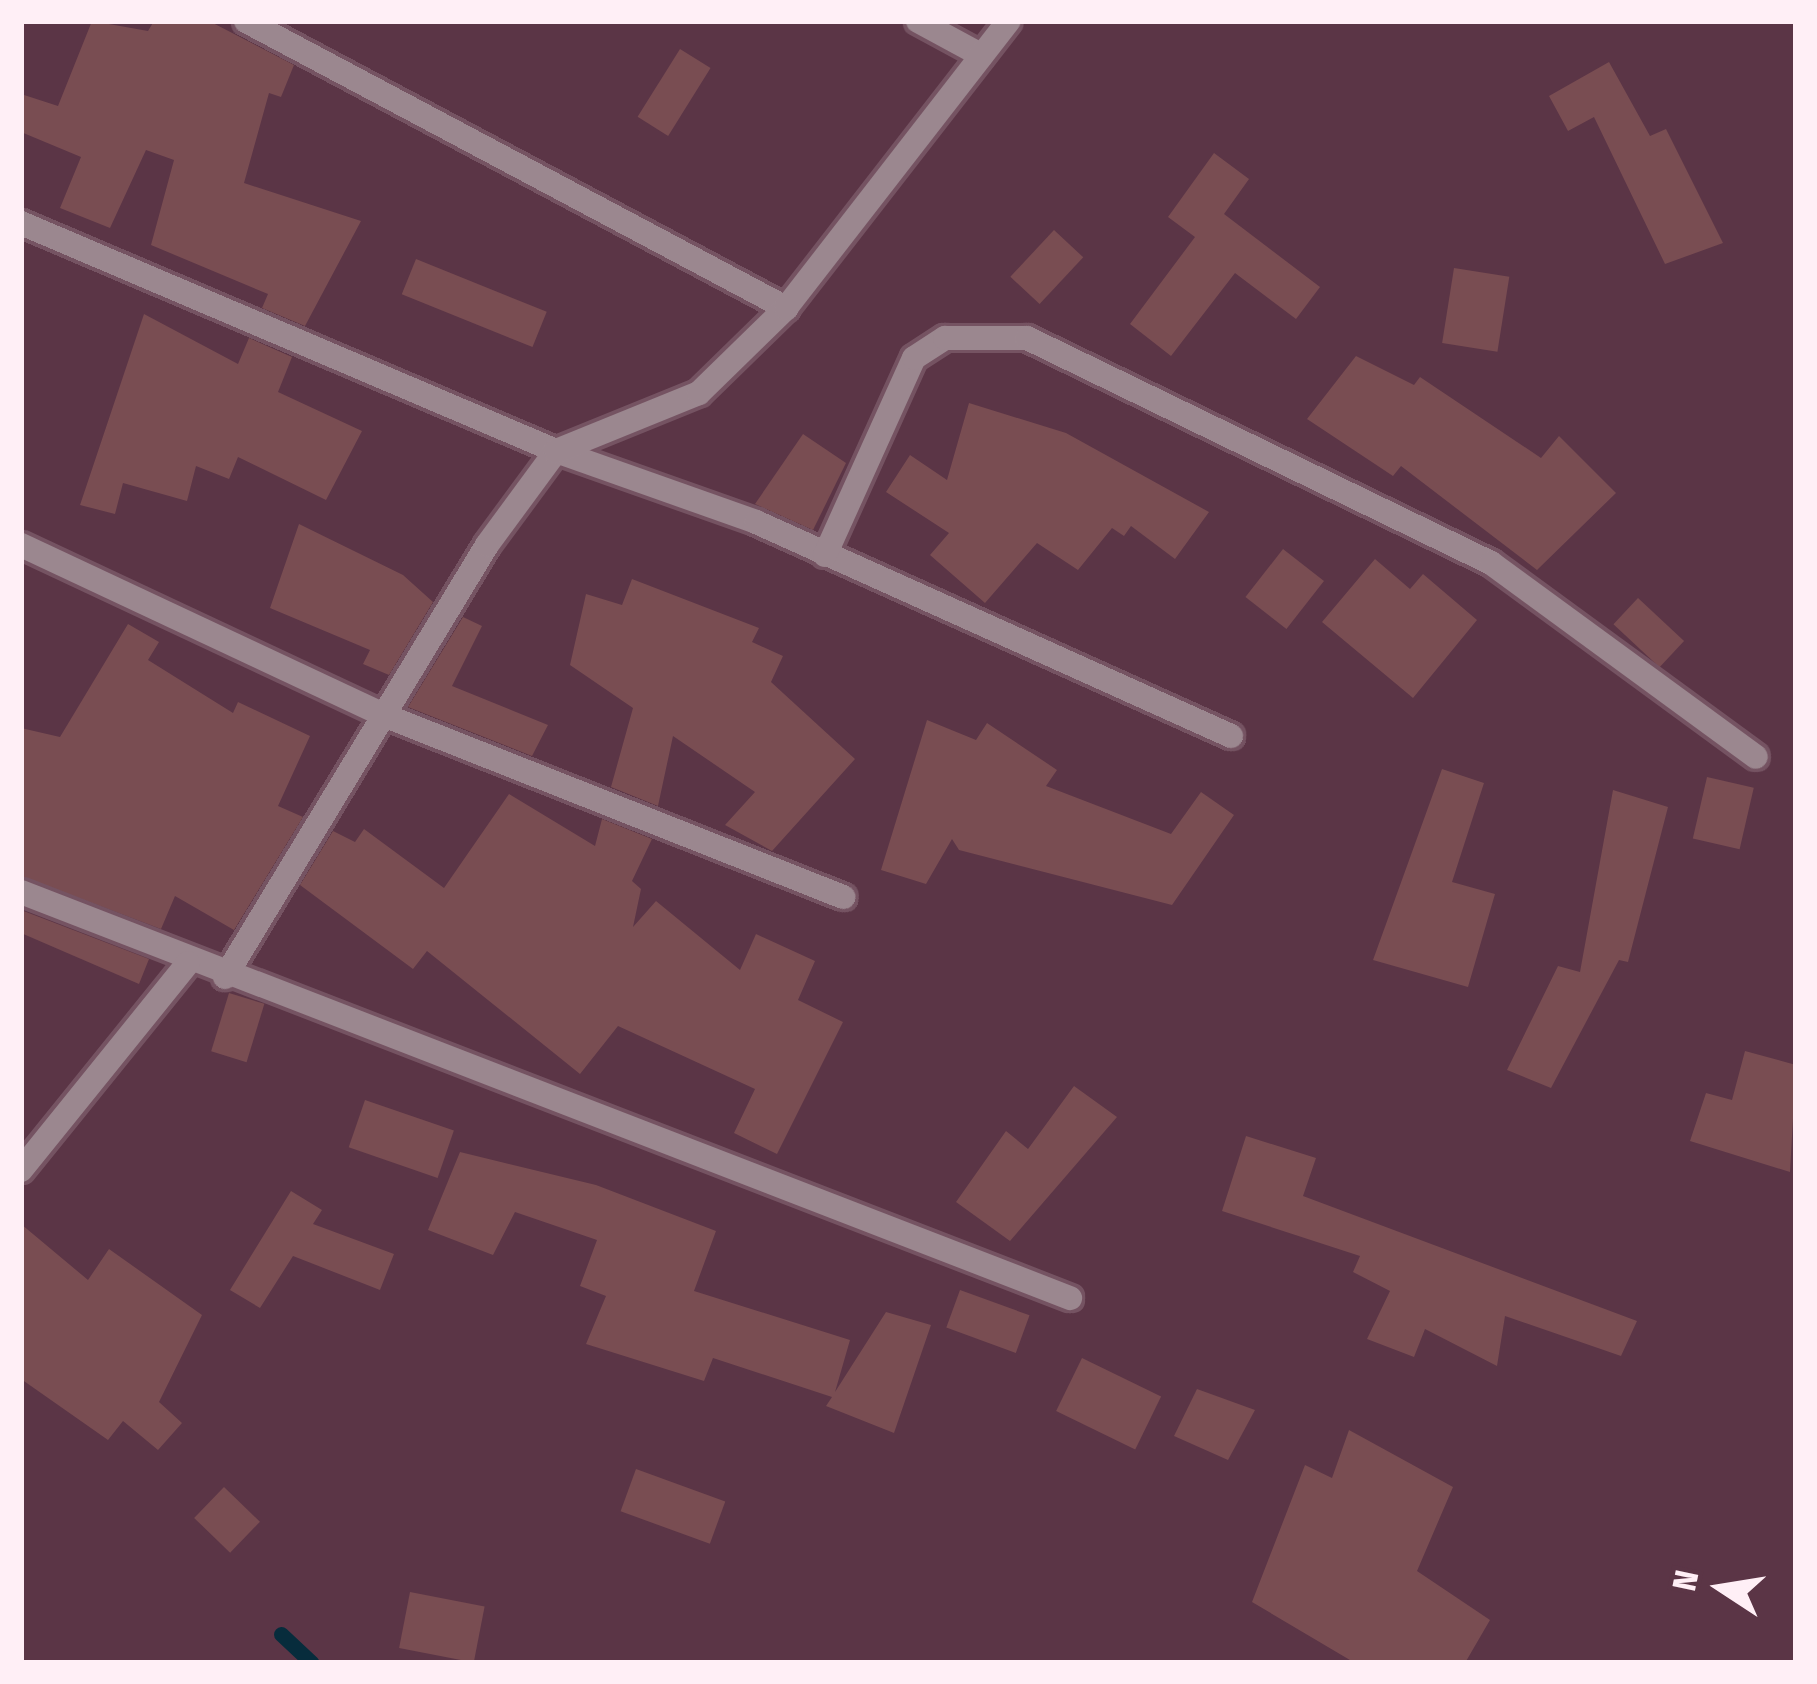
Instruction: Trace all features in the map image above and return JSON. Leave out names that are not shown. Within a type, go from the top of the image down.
[{"type":"street","points":[[246,21],[786,308]]},
{"type":"street","points":[[918,21],[981,55]]},
{"type":"street","points":[[225,977],[556,451],[699,393],[786,308],[1009,21]]},
{"type":"street","points":[[21,223],[556,451],[825,555],[1231,736]]},
{"type":"street","points":[[825,555],[914,358],[945,338],[1027,338],[1491,563],[1756,757]]},
{"type":"street","points":[[21,545],[386,716],[843,898]]},
{"type":"street","points":[[21,892],[188,963],[1070,1298]]},
{"type":"street","points":[[21,1170],[188,963]]},
{"type":"building","points":[[92,21],[148,31],[154,21],[209,21],[294,65],[281,97],[269,93],[244,183],[361,221],[305,326],[262,308],[268,294],[151,245],[174,160],[146,150],[110,228],[60,208],[81,157],[21,132],[21,94],[58,106]]},
{"type":"building","points":[[680,49],[711,68],[668,136],[638,117]]},
{"type":"building","points":[[1609,62],[1650,136],[1666,129],[1723,243],[1665,264],[1594,117],[1568,131],[1549,96]]},
{"type":"building","points":[[1214,153],[1249,179],[1224,214],[1320,287],[1296,319],[1235,273],[1171,356],[1130,324],[1195,237],[1168,217]]},
{"type":"building","points":[[1054,230],[1083,257],[1040,304],[1010,277]]},
{"type":"building","points":[[416,259],[547,312],[532,347],[402,294]]},
{"type":"building","points":[[1454,268],[1509,277],[1497,352],[1442,343]]},
{"type":"building","points":[[144,314],[238,364],[249,338],[292,357],[278,392],[362,431],[326,500],[238,457],[229,479],[196,466],[187,501],[123,483],[115,514],[80,505]]},
{"type":"building","points":[[1356,356],[1414,385],[1420,377],[1541,458],[1559,436],[1616,493],[1537,570],[1401,466],[1393,476],[1307,419]]},
{"type":"building","points":[[969,403],[1066,433],[1209,512],[1175,559],[1131,526],[1124,536],[1112,528],[1078,570],[1037,543],[985,603],[930,555],[949,533],[886,492],[910,455],[947,480]]},
{"type":"building","points":[[803,434],[846,463],[813,530],[755,504]]},
{"type":"building","points":[[299,524],[403,575],[433,602],[389,675],[363,664],[370,650],[270,608]]},
{"type":"building","points":[[1283,549],[1324,581],[1286,629],[1245,597]]},
{"type":"building","points":[[1375,559],[1410,589],[1423,574],[1477,620],[1413,698],[1322,622]]},
{"type":"building","points":[[632,579],[759,628],[752,642],[783,656],[771,682],[855,759],[772,851],[725,825],[755,792],[673,736],[658,806],[611,787],[633,708],[570,665],[586,594],[622,605]]},
{"type":"building","points":[[1638,598],[1684,641],[1660,667],[1613,624]]},
{"type":"building","points":[[463,617],[482,626],[452,686],[548,725],[532,756],[408,707]]},
{"type":"building","points":[[128,624],[159,642],[148,660],[233,713],[238,702],[310,736],[278,806],[303,817],[234,930],[175,896],[161,929],[21,876],[21,728],[60,737]]},
{"type":"building","points":[[927,720],[976,740],[987,723],[1057,770],[1046,786],[1171,834],[1201,792],[1234,815],[1172,905],[959,850],[952,839],[926,884],[881,870]]},
{"type":"building","points":[[1442,769],[1484,783],[1452,882],[1495,894],[1468,987],[1373,960]]},
{"type":"building","points":[[1707,777],[1754,788],[1740,849],[1693,838]]},
{"type":"building","points":[[1613,790],[1668,807],[1628,962],[1619,960],[1551,1088],[1507,1070],[1558,966],[1580,972]]},
{"type":"building","points":[[509,794],[595,846],[602,819],[652,839],[632,881],[641,889],[633,927],[656,901],[740,970],[756,934],[815,961],[798,1000],[843,1022],[777,1154],[734,1133],[755,1089],[618,1026],[580,1074],[427,951],[413,969],[300,885],[333,831],[355,842],[364,829],[444,888]]},
{"type":"building","points":[[21,910],[149,959],[139,984],[21,933]]},
{"type":"building","points":[[229,993],[264,1004],[247,1062],[211,1051]]},
{"type":"building","points":[[1745,1051],[1796,1065],[1790,1172],[1690,1141],[1706,1093],[1732,1100]]},
{"type":"building","points":[[1074,1086],[1117,1117],[1010,1241],[956,1202],[1006,1131],[1028,1149]]},
{"type":"building","points":[[365,1100],[454,1131],[438,1178],[349,1147]]},
{"type":"building","points":[[1246,1136],[1316,1158],[1303,1196],[1637,1321],[1621,1356],[1505,1316],[1497,1366],[1425,1329],[1414,1357],[1367,1339],[1390,1291],[1353,1272],[1360,1256],[1222,1211]]},
{"type":"building","points":[[460,1152],[596,1185],[716,1231],[694,1291],[850,1340],[835,1392],[886,1312],[931,1325],[894,1433],[826,1406],[832,1397],[713,1358],[704,1381],[586,1344],[606,1296],[580,1286],[597,1240],[515,1212],[493,1255],[428,1230]]},
{"type":"building","points":[[291,1191],[322,1210],[313,1224],[394,1254],[380,1290],[293,1256],[260,1308],[230,1290]]},
{"type":"building","points":[[21,1224],[88,1280],[109,1249],[202,1315],[159,1402],[182,1423],[158,1450],[123,1421],[108,1440],[21,1379]]},
{"type":"building","points":[[960,1290],[1030,1315],[1016,1353],[946,1328]]},
{"type":"building","points":[[1082,1358],[1161,1397],[1135,1450],[1056,1411]]},
{"type":"building","points":[[1197,1389],[1255,1410],[1228,1460],[1174,1436]]},
{"type":"building","points":[[1349,1430],[1453,1487],[1417,1571],[1490,1620],[1465,1663],[1355,1663],[1252,1602],[1305,1465],[1332,1478]]},
{"type":"building","points":[[636,1469],[725,1501],[710,1544],[621,1511]]},
{"type":"building","points":[[224,1487],[260,1522],[230,1553],[194,1518]]},
{"type":"building","points":[[410,1592],[485,1607],[474,1662],[399,1648]]},
{"type":"waterway","points":[[281,1634],[312,1663]]}]
